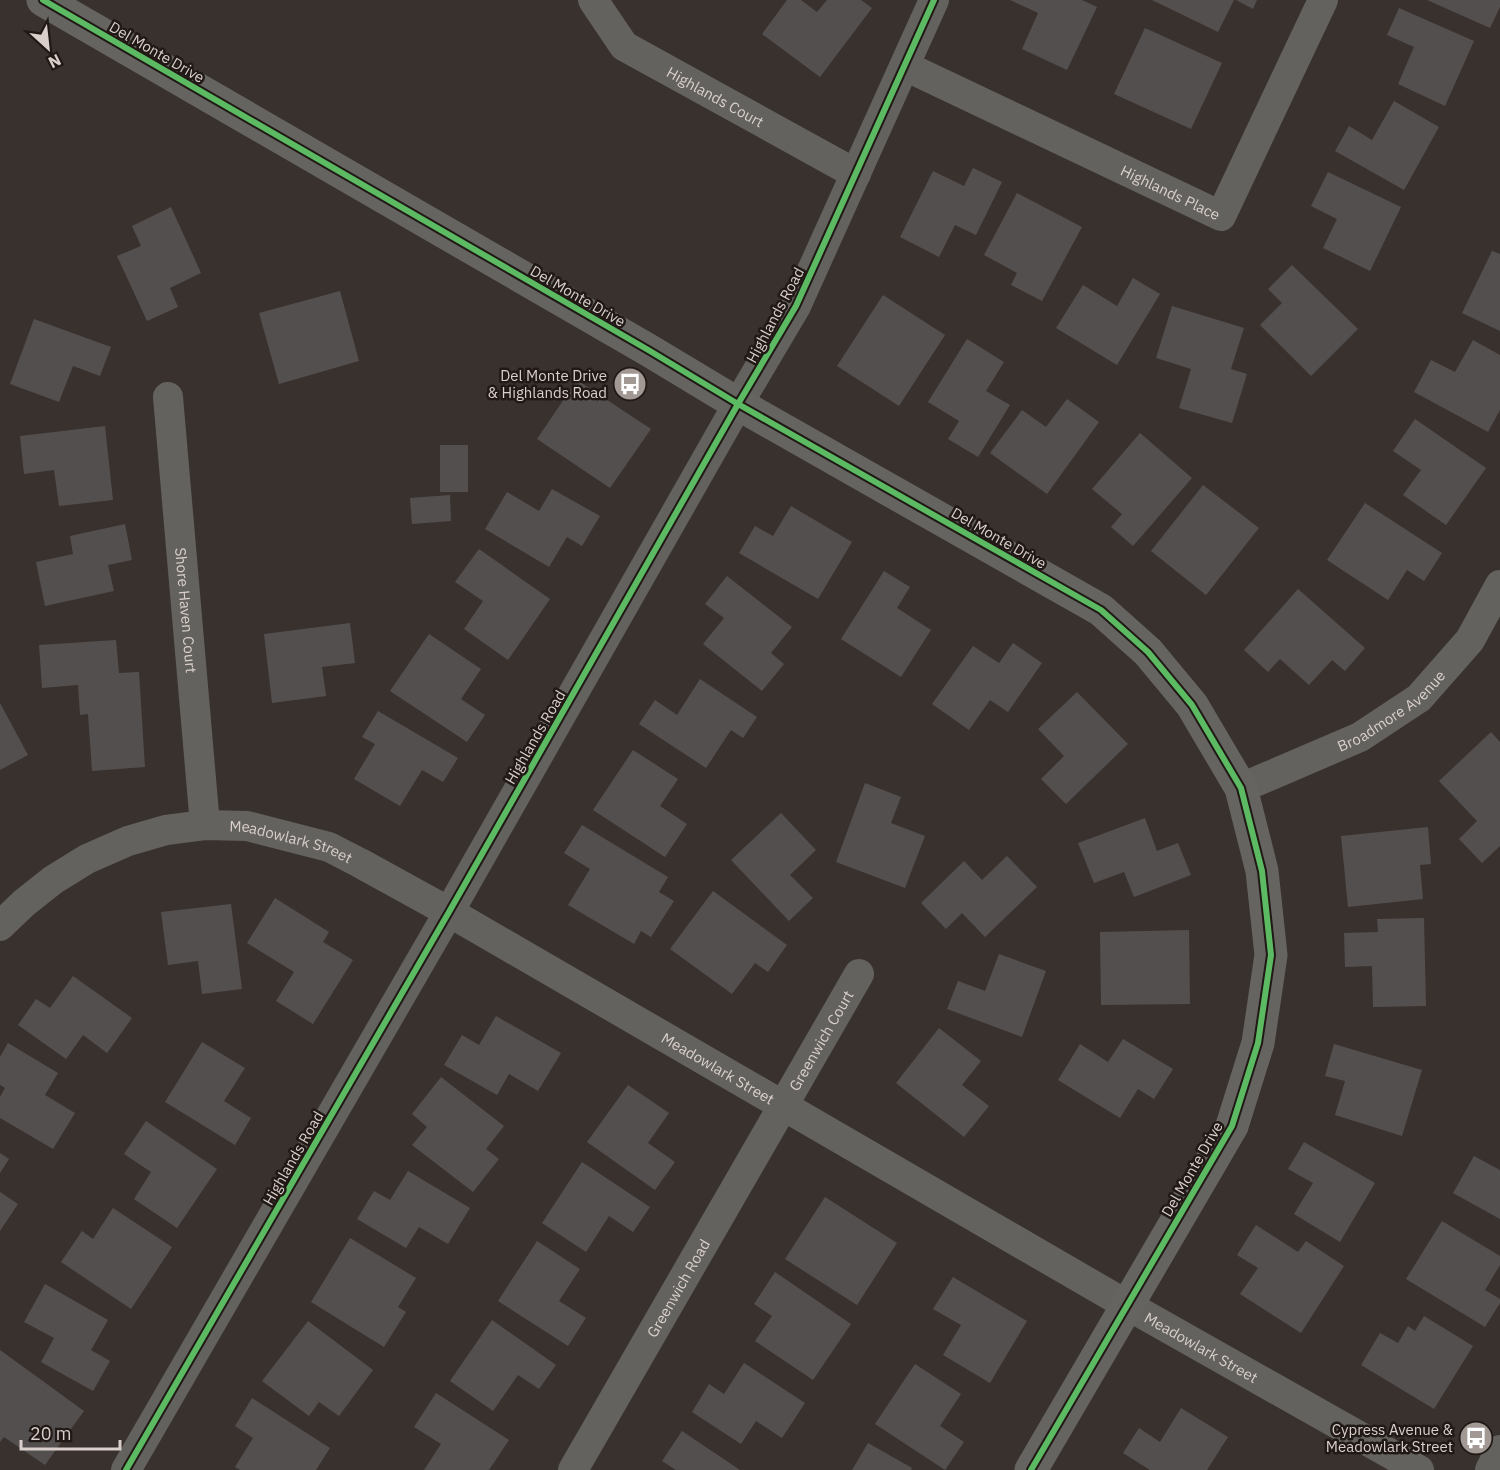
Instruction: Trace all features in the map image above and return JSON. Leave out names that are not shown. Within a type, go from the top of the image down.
[{"type":"street","name":"Del Monte Drive","points":[[43,0],[738,404],[1101,610],[1148,652],[1192,705],[1241,788],[1262,871],[1271,955],[1258,1043],[1232,1126],[1031,1470]]},
{"type":"street","name":"Highlands Court","points":[[593,0],[624,46],[856,174]]},
{"type":"street","name":"Highlands Road","points":[[126,1470],[796,306],[934,0]]},
{"type":"street","name":"Highlands Place","points":[[905,66],[1221,216],[1323,0]]},
{"type":"street","name":"Shore Haven Court","points":[[168,397],[206,825]]},
{"type":"street","name":"Broadmore Avenue","points":[[1241,788],[1360,737],[1419,698],[1470,640],[1500,585]]},
{"type":"street","name":"Meadowlark Street","points":[[0,926],[53,880],[87,859],[128,841],[166,830],[206,825],[247,826],[329,848],[449,912],[1126,1305],[1419,1470]]},
{"type":"street","name":"Greenwich Court","points":[[783,1107],[859,974]]},
{"type":"street","name":"Greenwich Road","points":[[573,1470],[783,1107]]},
{"type":"street","points":[[1490,1470],[1500,1450]]},
{"type":"building","points":[[787,0],[801,0],[817,12],[827,0],[861,0],[872,8],[820,77],[762,34]]},
{"type":"building","points":[[1010,0],[1082,0],[1097,7],[1067,70],[1022,49],[1038,13]]},
{"type":"building","points":[[1152,0],[1234,0],[1218,32]]},
{"type":"building","points":[[1236,0],[1257,0],[1253,9]]},
{"type":"building","points":[[1427,0],[1500,0],[1500,7],[1490,28]]},
{"type":"building","points":[[1399,8],[1474,41],[1445,106],[1398,84],[1414,47],[1387,35]]},
{"type":"building","points":[[1145,28],[1222,63],[1191,129],[1114,94]]},
{"type":"building","points":[[1394,101],[1439,127],[1404,190],[1335,151],[1349,126],[1372,140]]},
{"type":"building","points":[[973,168],[1002,182],[976,235],[955,225],[939,257],[900,237],[933,171],[964,186]]},
{"type":"building","points":[[1328,172],[1401,207],[1370,271],[1323,248],[1337,219],[1311,206]]},
{"type":"building","points":[[1017,193],[1082,227],[1042,301],[1011,285],[1017,273],[984,255]]},
{"type":"building","points":[[171,207],[201,273],[170,288],[178,307],[147,321],[117,256],[141,246],[132,226]]},
{"type":"building","points":[[1492,251],[1500,254],[1500,331],[1462,313]]},
{"type":"building","points":[[1292,265],[1358,329],[1311,376],[1260,325],[1282,303],[1268,289]]},
{"type":"building","points":[[1133,278],[1160,294],[1117,365],[1056,328],[1083,285],[1117,306]]},
{"type":"building","points":[[340,291],[359,361],[279,384],[259,313]]},
{"type":"building","points":[[883,295],[945,335],[899,406],[837,366]]},
{"type":"building","points":[[1172,306],[1244,328],[1231,369],[1247,374],[1232,423],[1179,408],[1191,369],[1156,358]]},
{"type":"building","points":[[34,319],[111,347],[100,376],[73,366],[59,402],[10,384]]},
{"type":"building","points":[[967,339],[1004,362],[986,391],[1010,405],[978,457],[948,439],[959,421],[928,402]]},
{"type":"building","points":[[1473,340],[1500,355],[1500,410],[1488,432],[1414,392],[1431,360],[1455,372]]},
{"type":"building","points":[[577,380],[651,429],[610,488],[537,439]]},
{"type":"building","points":[[1067,399],[1099,422],[1047,494],[990,453],[1022,410],[1046,427]]},
{"type":"building","points":[[1415,419],[1486,468],[1446,525],[1403,495],[1421,470],[1393,451]]},
{"type":"building","points":[[105,426],[113,500],[59,506],[54,470],[24,474],[20,436]]},
{"type":"building","points":[[1140,433],[1192,478],[1133,546],[1111,527],[1122,514],[1092,489]]},
{"type":"building","points":[[440,445],[468,445],[468,492],[440,492]]},
{"type":"building","points":[[1203,485],[1259,528],[1206,595],[1151,551]]},
{"type":"building","points":[[552,489],[600,516],[582,546],[567,537],[549,567],[485,529],[507,492],[539,511]]},
{"type":"building","points":[[450,495],[451,521],[412,524],[410,498]]},
{"type":"building","points":[[1365,503],[1442,553],[1424,581],[1407,570],[1388,600],[1327,560]]},
{"type":"building","points":[[791,506],[852,542],[818,599],[739,553],[755,526],[773,536]]},
{"type":"building","points":[[125,524],[132,560],[108,565],[114,591],[45,606],[36,562],[73,554],[70,536]]},
{"type":"building","points":[[479,549],[550,599],[508,660],[464,629],[483,601],[455,582]]},
{"type":"building","points":[[884,571],[910,587],[897,608],[931,630],[901,677],[841,639]]},
{"type":"building","points":[[727,576],[792,627],[771,653],[784,664],[762,691],[703,644],[724,618],[705,604]]},
{"type":"building","points":[[1298,589],[1365,648],[1345,671],[1332,660],[1309,685],[1280,659],[1268,672],[1244,650]]},
{"type":"building","points":[[350,623],[355,663],[322,667],[326,696],[272,703],[264,634]]},
{"type":"building","points":[[429,634],[481,669],[461,699],[485,715],[467,742],[390,691]]},
{"type":"building","points":[[116,640],[119,673],[139,672],[145,767],[92,771],[88,714],[80,715],[78,685],[42,688],[39,645]]},
{"type":"building","points":[[1013,643],[1042,663],[1008,712],[990,700],[969,730],[932,704],[973,646],[999,663]]},
{"type":"building","points":[[700,679],[757,717],[743,738],[731,730],[706,768],[639,724],[655,700],[677,715]]},
{"type":"building","points":[[1077,692],[1128,744],[1066,804],[1041,779],[1064,756],[1038,729]]},
{"type":"building","points":[[0,703],[28,755],[0,770]]},
{"type":"building","points":[[378,711],[458,758],[443,782],[422,770],[400,806],[354,779],[375,744],[362,737]]},
{"type":"building","points":[[1491,732],[1500,742],[1500,846],[1482,863],[1459,839],[1477,821],[1439,781]]},
{"type":"building","points":[[633,750],[678,779],[660,806],[687,824],[665,857],[593,810]]},
{"type":"building","points":[[865,783],[901,797],[891,823],[925,836],[905,888],[836,862]]},
{"type":"building","points":[[781,813],[816,850],[790,875],[813,898],[789,921],[731,860]]},
{"type":"building","points":[[1145,818],[1157,851],[1178,843],[1191,875],[1134,897],[1124,872],[1094,883],[1078,843]]},
{"type":"building","points":[[582,825],[668,877],[659,892],[674,901],[651,937],[641,931],[634,944],[568,905],[590,869],[564,853]]},
{"type":"building","points":[[1428,827],[1431,864],[1420,865],[1423,899],[1348,907],[1341,836]]},
{"type":"building","points":[[1007,856],[1037,887],[985,937],[962,913],[946,929],[921,903],[964,861],[982,880]]},
{"type":"building","points":[[713,891],[787,945],[768,972],[755,963],[732,994],[670,949]]},
{"type":"building","points":[[275,898],[329,932],[323,942],[353,960],[313,1024],[276,1001],[294,972],[247,943]]},
{"type":"building","points":[[231,904],[242,989],[202,994],[198,961],[168,965],[161,912]]},
{"type":"building","points":[[1424,918],[1426,1006],[1373,1007],[1372,966],[1345,967],[1344,933],[1378,932],[1377,919]]},
{"type":"building","points":[[1189,930],[1190,1004],[1101,1005],[1100,932]]},
{"type":"building","points":[[999,954],[1046,971],[1022,1037],[947,1009],[958,981],[985,991]]},
{"type":"building","points":[[73,976],[132,1018],[107,1053],[83,1035],[66,1059],[18,1025],[36,999],[50,1008]]},
{"type":"building","points":[[496,1016],[561,1053],[538,1091],[509,1074],[497,1095],[444,1065],[462,1035],[479,1045]]},
{"type":"building","points":[[939,1028],[981,1061],[962,1085],[989,1106],[964,1137],[896,1083]]},
{"type":"building","points":[[1123,1039],[1173,1069],[1154,1099],[1138,1089],[1120,1118],[1058,1080],[1080,1044],[1108,1062]]},
{"type":"building","points":[[202,1042],[245,1068],[224,1101],[251,1118],[235,1145],[165,1102]]},
{"type":"building","points":[[8,1043],[58,1073],[45,1095],[75,1113],[53,1149],[0,1118],[0,1097],[5,1088],[0,1085],[0,1057]]},
{"type":"building","points":[[1334,1044],[1422,1070],[1402,1136],[1335,1115],[1345,1081],[1325,1076]]},
{"type":"building","points":[[441,1077],[504,1126],[486,1149],[499,1159],[473,1192],[412,1145],[427,1127],[412,1114]]},
{"type":"building","points":[[628,1085],[669,1113],[648,1143],[675,1162],[655,1190],[587,1142]]},
{"type":"building","points":[[146,1121],[217,1169],[177,1228],[134,1199],[151,1172],[124,1154]]},
{"type":"building","points":[[1304,1142],[1375,1183],[1340,1242],[1294,1214],[1313,1183],[1288,1169]]},
{"type":"building","points":[[0,1153],[9,1159],[0,1173]]},
{"type":"building","points":[[1474,1156],[1500,1170],[1500,1219],[1453,1193]]},
{"type":"building","points":[[582,1162],[650,1207],[633,1232],[609,1216],[586,1252],[542,1223]]},
{"type":"building","points":[[408,1171],[470,1208],[448,1244],[419,1227],[406,1248],[357,1219],[374,1191],[390,1200]]},
{"type":"building","points":[[0,1192],[18,1204],[0,1231]]},
{"type":"building","points":[[825,1197],[897,1243],[857,1305],[785,1259]]},
{"type":"building","points":[[113,1208],[172,1247],[131,1309],[61,1262],[82,1231],[93,1239]]},
{"type":"building","points":[[1442,1221],[1500,1256],[1500,1265],[1485,1290],[1500,1299],[1500,1303],[1485,1327],[1406,1279]]},
{"type":"building","points":[[1256,1225],[1298,1252],[1306,1241],[1344,1266],[1301,1333],[1240,1294],[1258,1268],[1237,1255]]},
{"type":"building","points":[[350,1238],[416,1278],[398,1307],[406,1312],[384,1347],[311,1302]]},
{"type":"building","points":[[537,1241],[580,1269],[559,1301],[586,1318],[568,1346],[498,1301]]},
{"type":"building","points":[[775,1272],[851,1324],[813,1380],[755,1341],[772,1316],[754,1304]]},
{"type":"building","points":[[953,1277],[1027,1321],[990,1383],[943,1355],[961,1325],[933,1309]]},
{"type":"building","points":[[45,1284],[108,1320],[91,1350],[110,1361],[93,1391],[41,1362],[54,1338],[24,1322]]},
{"type":"building","points":[[1424,1316],[1473,1346],[1434,1409],[1361,1365],[1380,1333],[1398,1343],[1408,1326],[1415,1331]]},
{"type":"building","points":[[492,1320],[556,1365],[539,1389],[518,1375],[493,1411],[450,1381]]},
{"type":"building","points":[[308,1321],[373,1370],[339,1416],[319,1402],[309,1416],[262,1381]]},
{"type":"building","points":[[0,1350],[84,1411],[45,1465],[4,1437],[0,1442]]},
{"type":"building","points":[[744,1363],[805,1403],[782,1438],[756,1421],[741,1444],[692,1412],[709,1384],[724,1394]]},
{"type":"building","points":[[915,1364],[961,1394],[940,1426],[964,1442],[945,1470],[875,1424]]},
{"type":"building","points":[[436,1393],[509,1440],[489,1470],[424,1470],[441,1444],[414,1427]]},
{"type":"building","points":[[252,1398],[330,1448],[316,1470],[240,1470],[235,1467],[253,1438],[235,1426]]},
{"type":"building","points":[[1181,1408],[1228,1437],[1207,1470],[1150,1470],[1123,1453],[1139,1428],[1160,1442]]},
{"type":"building","points":[[682,1431],[740,1470],[676,1470],[662,1461]]},
{"type":"building","points":[[868,1443],[912,1468],[911,1470],[852,1470]]},
{"type":"cycle path","points":[[43,0],[738,404],[1101,610],[1148,652],[1192,705],[1241,788],[1262,871],[1271,955],[1258,1043],[1232,1126],[1031,1470]]},
{"type":"cycle path","points":[[126,1470],[796,306],[934,0]]},
{"type":"place","name":"Del Monte Drive & Highlands Road","points":[[630,384]]},
{"type":"place","name":"Cypress Avenue & Meadowlark Street","points":[[1476,1438]]}]
